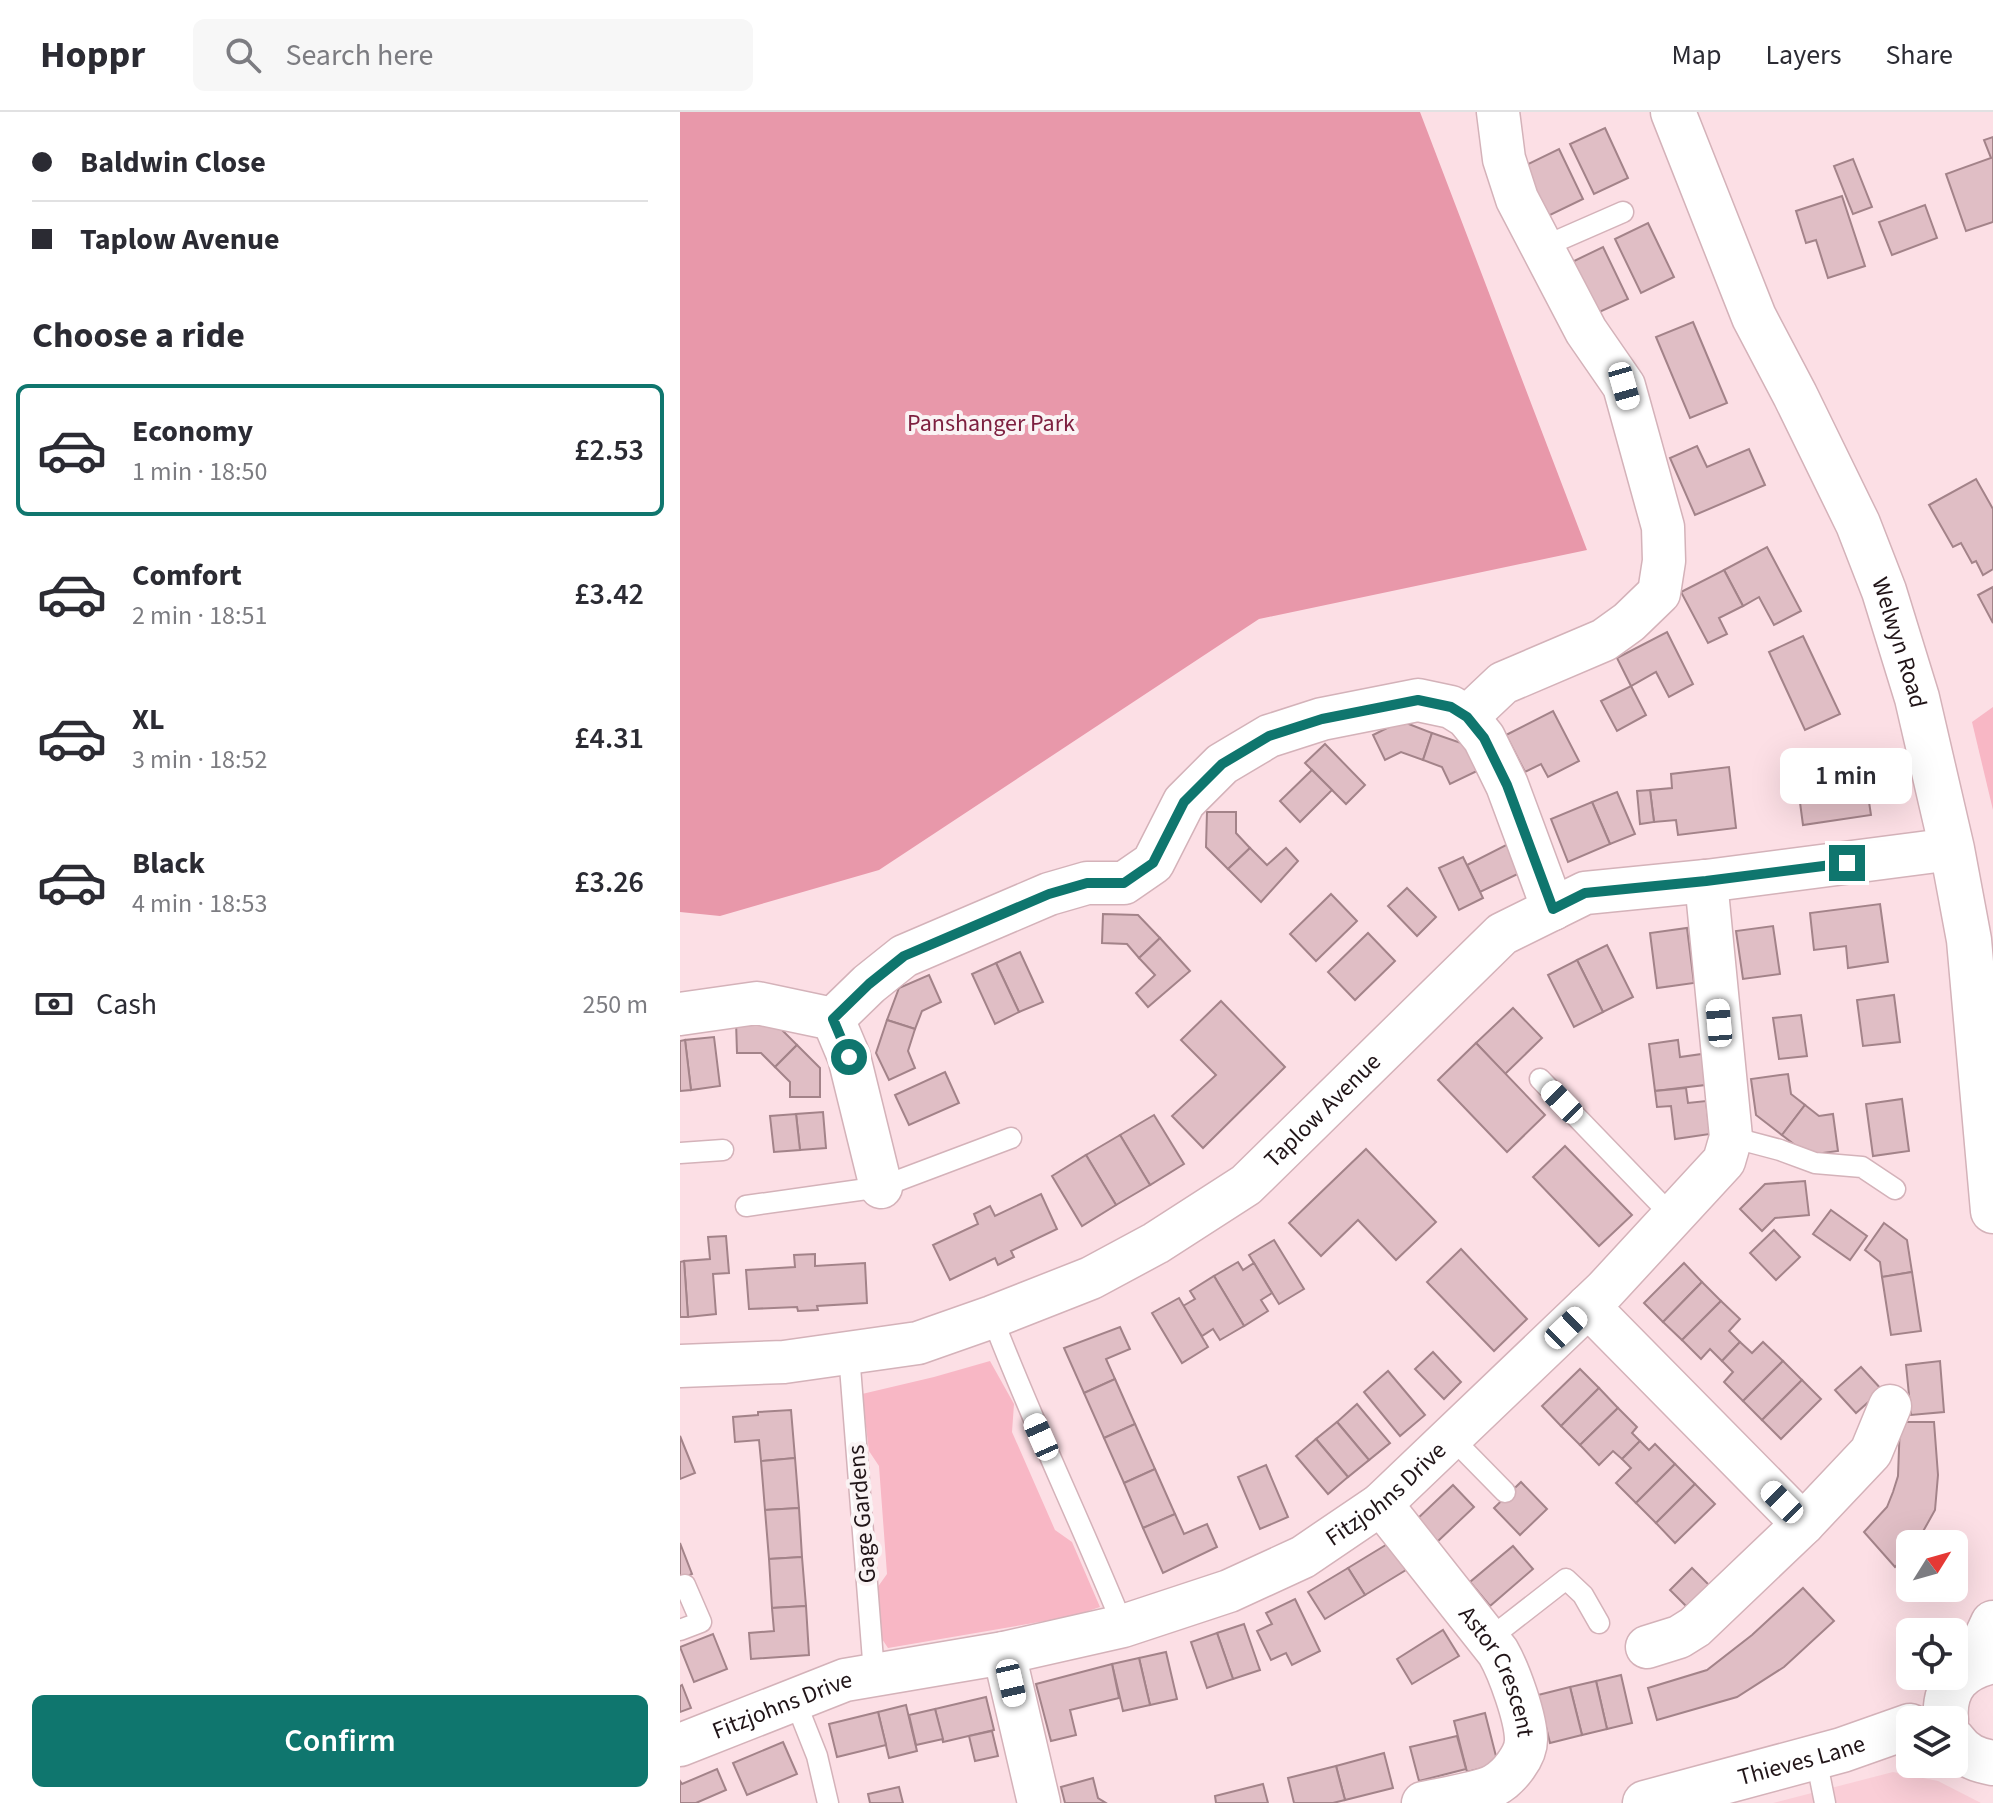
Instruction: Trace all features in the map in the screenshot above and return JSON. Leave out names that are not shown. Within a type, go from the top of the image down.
[{"type":"main road","name":"Welwyn Road","points":[[1673,112],[1754,317],[1846,496],[1884,591],[1917,698],[1952,849],[1969,940],[1993,1211]]},
{"type":"main road","points":[[1944,1706],[1957,1679],[1983,1663],[1993,1623]]},
{"type":"main road","name":"Thieves Lane","points":[[1645,1803],[1896,1736]]},
{"type":"main road","points":[[1968,1755],[1978,1761],[1993,1763]]},
{"type":"street","points":[[1467,717],[1503,683],[1604,640],[1629,622],[1659,593],[1664,561],[1663,527],[1624,386],[1586,331],[1517,199],[1504,159],[1498,112]]},
{"type":"street","points":[[833,1019],[904,956],[1049,894],[1087,883],[1124,883],[1153,863],[1184,802],[1222,764],[1269,736],[1322,719],[1418,700],[1451,707],[1467,717],[1484,738],[1507,785],[1553,909]]},
{"type":"street","name":"Taplow Avenue","points":[[680,1366],[784,1362],[918,1343],[992,1317],[1104,1271],[1156,1243],[1246,1185],[1502,934],[1585,893],[1706,881],[1952,849]]},
{"type":"street","points":[[1706,881],[1731,1137]]},
{"type":"street","points":[[680,1014],[757,1003],[833,1019]]},
{"type":"street","points":[[833,1019],[849,1057],[881,1187]]},
{"type":"street","name":"Fitzjohns Drive","points":[[680,1745],[845,1680],[1004,1653],[1123,1626],[1229,1591],[1303,1557],[1381,1504],[1588,1306],[1724,1161],[1731,1137]]},
{"type":"street","points":[[1588,1306],[1803,1524]]},
{"type":"street","points":[[1647,1647],[1679,1637],[1695,1627],[1803,1524],[1871,1452],[1890,1406]]},
{"type":"street","name":"Astor Crescent","points":[[1381,1504],[1489,1639],[1512,1677],[1526,1740],[1522,1755],[1512,1770],[1495,1785],[1423,1803]]},
{"type":"street","points":[[1004,1653],[1039,1803]]},
{"type":"lane","points":[[1543,247],[1623,212]]},
{"type":"lane","points":[[1540,1079],[1673,1217]]},
{"type":"lane","points":[[1731,1137],[1815,1163],[1862,1167],[1895,1189]]},
{"type":"lane","points":[[746,1206],[881,1187],[1011,1138]]},
{"type":"lane","points":[[680,1153],[723,1150]]},
{"type":"lane","points":[[992,1317],[1123,1626]]},
{"type":"lane","name":"Gage Gardens","points":[[849,1354],[874,1673]]},
{"type":"lane","points":[[1451,1437],[1505,1492]]},
{"type":"lane","points":[[1489,1639],[1566,1579],[1583,1595],[1599,1623]]},
{"type":"lane","points":[[680,1630],[701,1622],[685,1585]]},
{"type":"lane","points":[[794,1698],[817,1756],[828,1803]]},
{"type":"lane","points":[[1816,1758],[1825,1803]]},
{"type":"shaded area","points":[[1993,707],[1993,810],[1972,722]]},
{"type":"shaded area","points":[[990,1361],[1014,1404],[1012,1432],[1055,1530],[1072,1542],[1100,1607],[1074,1616],[888,1648],[882,1639],[877,1588],[887,1574],[879,1466],[869,1451],[862,1394]]},
{"type":"shaded area","points":[[1893,1772],[1896,1773],[1896,1778],[1938,1781],[1981,1803],[1773,1803]]},
{"type":"green space","name":"Panshanger Park","points":[[680,112],[1420,112],[1587,550],[1259,619],[879,870],[720,916],[680,912]]},
{"type":"building","points":[[1605,128],[1628,178],[1594,194],[1570,144]]},
{"type":"building","points":[[1993,137],[1993,222],[1966,231],[1946,174],[1991,158],[1984,140]]},
{"type":"building","points":[[1559,149],[1583,199],[1548,216],[1524,166]]},
{"type":"building","points":[[1853,159],[1872,207],[1853,214],[1834,166]]},
{"type":"building","points":[[1842,196],[1865,266],[1828,278],[1816,240],[1806,243],[1796,211]]},
{"type":"building","points":[[1925,205],[1937,238],[1892,255],[1879,222]]},
{"type":"building","points":[[1648,223],[1674,277],[1641,293],[1615,239]]},
{"type":"building","points":[[1603,247],[1628,299],[1595,314],[1570,263]]},
{"type":"building","points":[[1693,322],[1727,403],[1690,418],[1656,337]]},
{"type":"building","points":[[1697,446],[1707,467],[1749,449],[1765,485],[1695,515],[1670,458]]},
{"type":"building","points":[[1976,479],[1993,509],[1993,569],[1983,575],[1961,543],[1953,547],[1929,505]]},
{"type":"building","points":[[1767,547],[1801,611],[1774,625],[1759,597],[1743,606],[1724,570]]},
{"type":"building","points":[[1724,570],[1743,606],[1719,618],[1727,634],[1708,643],[1681,592]]},
{"type":"building","points":[[1993,587],[1993,623],[1978,595]]},
{"type":"building","points":[[1667,632],[1693,684],[1669,697],[1656,672],[1631,686],[1617,658]]},
{"type":"building","points":[[1803,636],[1840,714],[1805,730],[1769,652]]},
{"type":"building","points":[[1631,686],[1646,715],[1617,731],[1601,701]]},
{"type":"building","points":[[1553,711],[1579,761],[1548,777],[1541,764],[1525,772],[1506,735]]},
{"type":"building","points":[[1401,721],[1432,733],[1423,760],[1401,752],[1385,760],[1373,735]]},
{"type":"building","points":[[1432,733],[1464,744],[1477,771],[1450,784],[1442,767],[1423,760]]},
{"type":"building","points":[[1325,744],[1365,785],[1346,804],[1305,763]]},
{"type":"building","points":[[1862,756],[1871,815],[1803,825],[1799,795],[1829,790],[1825,761]]},
{"type":"building","points":[[1729,767],[1736,828],[1678,835],[1676,820],[1654,822],[1650,790],[1672,788],[1671,774]]},
{"type":"building","points":[[1312,770],[1332,790],[1300,822],[1280,801]]},
{"type":"building","points":[[1650,790],[1654,822],[1640,824],[1637,791]]},
{"type":"building","points":[[1617,792],[1635,834],[1610,844],[1592,802]]},
{"type":"building","points":[[1592,802],[1610,844],[1568,862],[1551,819]]},
{"type":"building","points":[[1207,812],[1236,812],[1236,833],[1250,848],[1228,869],[1206,847]]},
{"type":"building","points":[[1510,843],[1524,871],[1480,892],[1467,865]]},
{"type":"building","points":[[1250,848],[1267,865],[1286,848],[1298,861],[1261,902],[1228,869]]},
{"type":"building","points":[[1463,857],[1483,898],[1459,910],[1439,868]]},
{"type":"building","points":[[1407,888],[1436,917],[1417,936],[1388,906]]},
{"type":"building","points":[[1331,894],[1357,921],[1316,961],[1290,934]]},
{"type":"building","points":[[1880,904],[1888,962],[1848,968],[1846,946],[1814,950],[1810,913]]},
{"type":"building","points":[[1103,914],[1138,915],[1160,938],[1139,958],[1127,944],[1102,943]]},
{"type":"building","points":[[1773,926],[1780,974],[1743,979],[1736,931]]},
{"type":"building","points":[[1687,928],[1694,983],[1657,988],[1650,933]]},
{"type":"building","points":[[1368,933],[1395,961],[1355,1000],[1328,972]]},
{"type":"building","points":[[1160,938],[1190,971],[1148,1007],[1136,993],[1155,975],[1139,958]]},
{"type":"building","points":[[1607,945],[1633,997],[1603,1012],[1577,960]]},
{"type":"building","points":[[1020,952],[1043,1002],[1019,1012],[996,963]]},
{"type":"building","points":[[1577,960],[1603,1012],[1574,1027],[1548,975]]},
{"type":"building","points":[[996,963],[1019,1012],[995,1024],[972,974]]},
{"type":"building","points":[[929,975],[941,1002],[922,1011],[915,1029],[887,1020],[899,988]]},
{"type":"building","points":[[1894,995],[1900,1042],[1863,1046],[1857,1000]]},
{"type":"building","points":[[1221,1001],[1285,1067],[1203,1148],[1172,1116],[1216,1075],[1181,1040]]},
{"type":"building","points":[[1513,1008],[1542,1038],[1505,1074],[1476,1043]]},
{"type":"building","points":[[1801,1015],[1807,1056],[1779,1059],[1773,1018]]},
{"type":"building","points":[[887,1020],[915,1029],[908,1051],[915,1068],[889,1080],[876,1053]]},
{"type":"building","points":[[736,1021],[773,1021],[797,1045],[775,1067],[761,1053],[737,1053]]},
{"type":"building","points":[[714,1037],[720,1086],[691,1090],[685,1040]]},
{"type":"building","points":[[685,1040],[691,1090],[680,1091],[680,1041]]},
{"type":"building","points":[[1678,1040],[1680,1057],[1702,1054],[1705,1085],[1655,1091],[1649,1044]]},
{"type":"building","points":[[1476,1043],[1545,1115],[1507,1152],[1438,1080]]},
{"type":"building","points":[[797,1045],[820,1068],[820,1097],[790,1097],[790,1082],[775,1067]]},
{"type":"building","points":[[945,1072],[959,1103],[909,1125],[895,1095]]},
{"type":"building","points":[[1788,1074],[1791,1094],[1805,1105],[1782,1135],[1756,1115],[1751,1079]]},
{"type":"building","points":[[1686,1088],[1688,1103],[1706,1101],[1710,1134],[1675,1139],[1671,1106],[1657,1107],[1655,1091]]},
{"type":"building","points":[[1902,1099],[1909,1151],[1873,1156],[1866,1104]]},
{"type":"building","points":[[1805,1105],[1819,1116],[1833,1114],[1838,1151],[1808,1155],[1782,1135]]},
{"type":"building","points":[[823,1112],[826,1148],[800,1150],[796,1114]]},
{"type":"building","points":[[796,1114],[800,1150],[774,1152],[770,1116]]},
{"type":"building","points":[[1154,1115],[1184,1164],[1150,1185],[1120,1135]]},
{"type":"building","points":[[1120,1135],[1150,1185],[1116,1205],[1086,1155]]},
{"type":"building","points":[[1565,1146],[1632,1215],[1599,1246],[1533,1177]]},
{"type":"building","points":[[1366,1149],[1436,1222],[1396,1260],[1358,1220],[1321,1256],[1289,1223]]},
{"type":"building","points":[[1086,1155],[1116,1205],[1082,1226],[1052,1176]]},
{"type":"building","points":[[1805,1181],[1809,1215],[1775,1218],[1762,1231],[1740,1209],[1765,1184]]},
{"type":"building","points":[[1041,1194],[1057,1229],[1011,1251],[1014,1257],[998,1265],[995,1258],[950,1280],[933,1245],[978,1224],[974,1214],[990,1206],[995,1216]]},
{"type":"building","points":[[1831,1210],[1867,1236],[1850,1260],[1813,1234]]},
{"type":"building","points":[[1884,1223],[1907,1240],[1912,1272],[1882,1277],[1880,1262],[1865,1250]]},
{"type":"building","points":[[1774,1230],[1800,1257],[1776,1280],[1750,1253]]},
{"type":"building","points":[[726,1236],[729,1273],[713,1274],[716,1314],[688,1317],[684,1261],[710,1259],[708,1237]]},
{"type":"building","points":[[1274,1240],[1304,1289],[1279,1304],[1249,1255]]},
{"type":"building","points":[[1461,1249],[1527,1319],[1494,1351],[1427,1282]]},
{"type":"building","points":[[815,1254],[815,1266],[865,1263],[867,1303],[817,1306],[818,1310],[798,1311],[797,1307],[749,1309],[746,1270],[795,1267],[794,1255]]},
{"type":"building","points":[[684,1261],[688,1317],[680,1317],[680,1262]]},
{"type":"building","points":[[1238,1262],[1243,1270],[1254,1263],[1272,1293],[1261,1300],[1268,1311],[1244,1326],[1214,1276]]},
{"type":"building","points":[[1684,1263],[1702,1282],[1663,1322],[1644,1303]]},
{"type":"building","points":[[1912,1272],[1921,1331],[1891,1335],[1882,1277]]},
{"type":"building","points":[[1214,1276],[1244,1326],[1220,1340],[1213,1329],[1202,1336],[1183,1306],[1195,1299],[1190,1291]]},
{"type":"building","points":[[1702,1282],[1721,1301],[1682,1340],[1663,1322]]},
{"type":"building","points":[[1179,1298],[1208,1347],[1182,1363],[1152,1313]]},
{"type":"building","points":[[1721,1301],[1740,1319],[1729,1331],[1740,1342],[1722,1361],[1710,1349],[1701,1359],[1682,1340]]},
{"type":"building","points":[[1120,1327],[1130,1349],[1106,1359],[1115,1379],[1084,1393],[1064,1348]]},
{"type":"building","points":[[1740,1342],[1752,1353],[1763,1342],[1783,1361],[1743,1401],[1724,1382],[1733,1372],[1722,1361]]},
{"type":"building","points":[[1433,1352],[1461,1382],[1444,1399],[1415,1369]]},
{"type":"building","points":[[1783,1361],[1802,1380],[1762,1420],[1743,1401]]},
{"type":"building","points":[[1940,1361],[1944,1412],[1911,1415],[1906,1365]]},
{"type":"building","points":[[1861,1367],[1882,1390],[1856,1413],[1835,1390]]},
{"type":"building","points":[[1580,1369],[1599,1388],[1561,1426],[1542,1406]]},
{"type":"building","points":[[1388,1371],[1425,1415],[1400,1436],[1364,1392]]},
{"type":"building","points":[[1115,1379],[1135,1424],[1104,1438],[1084,1393]]},
{"type":"building","points":[[1802,1380],[1821,1399],[1781,1439],[1762,1420]]},
{"type":"building","points":[[1599,1388],[1618,1408],[1580,1445],[1561,1426]]},
{"type":"building","points":[[1357,1404],[1390,1443],[1369,1460],[1337,1422]]},
{"type":"building","points":[[1618,1408],[1637,1427],[1632,1433],[1640,1441],[1622,1459],[1613,1451],[1599,1465],[1580,1445]]},
{"type":"building","points":[[791,1410],[795,1458],[761,1461],[759,1440],[735,1442],[733,1417]]},
{"type":"building","points":[[1337,1422],[1369,1460],[1348,1477],[1316,1439]]},
{"type":"building","points":[[1900,1422],[1934,1422],[1938,1475],[1935,1510],[1924,1530],[1896,1530],[1895,1567],[1864,1532],[1887,1507],[1898,1476]]},
{"type":"building","points":[[1135,1424],[1155,1469],[1124,1483],[1104,1438]]},
{"type":"building","points":[[680,1436],[695,1473],[680,1479]]},
{"type":"building","points":[[1316,1439],[1348,1477],[1328,1494],[1296,1456]]},
{"type":"building","points":[[1640,1441],[1649,1450],[1655,1444],[1675,1464],[1636,1503],[1616,1483],[1631,1468],[1622,1459]]},
{"type":"building","points":[[795,1458],[799,1508],[765,1510],[761,1461]]},
{"type":"building","points":[[1675,1464],[1695,1484],[1656,1523],[1636,1503]]},
{"type":"building","points":[[1266,1465],[1288,1517],[1260,1529],[1238,1477]]},
{"type":"building","points":[[1155,1469],[1175,1514],[1143,1528],[1124,1483]]},
{"type":"building","points":[[1521,1482],[1547,1509],[1520,1535],[1494,1508]]},
{"type":"building","points":[[1695,1484],[1715,1504],[1675,1543],[1656,1523]]},
{"type":"building","points":[[1453,1485],[1474,1507],[1437,1542],[1416,1520]]},
{"type":"building","points":[[799,1508],[802,1557],[769,1559],[765,1510]]},
{"type":"building","points":[[1175,1514],[1184,1534],[1207,1524],[1217,1547],[1163,1573],[1143,1528]]},
{"type":"building","points":[[680,1543],[692,1574],[680,1579]]},
{"type":"building","points":[[1389,1543],[1406,1570],[1365,1595],[1348,1568]]},
{"type":"building","points":[[1513,1546],[1533,1569],[1490,1606],[1470,1582]]},
{"type":"building","points":[[802,1557],[806,1606],[772,1608],[769,1559]]},
{"type":"building","points":[[1348,1568],[1365,1595],[1325,1619],[1308,1592]]},
{"type":"building","points":[[1692,1568],[1715,1591],[1693,1613],[1670,1590]]},
{"type":"building","points":[[1803,1588],[1834,1621],[1784,1667],[1737,1697],[1657,1720],[1648,1688],[1707,1670],[1752,1635]]},
{"type":"building","points":[[1295,1599],[1320,1651],[1292,1665],[1286,1653],[1271,1660],[1257,1631],[1272,1624],[1266,1613]]},
{"type":"building","points":[[806,1606],[809,1655],[751,1659],[749,1633],[774,1631],[772,1608]]},
{"type":"building","points":[[1244,1624],[1260,1670],[1233,1679],[1217,1633]]},
{"type":"building","points":[[1443,1630],[1459,1656],[1412,1684],[1397,1659]]},
{"type":"building","points":[[1217,1633],[1233,1679],[1207,1688],[1191,1642]]},
{"type":"building","points":[[713,1634],[727,1669],[694,1682],[680,1647]]},
{"type":"building","points":[[1166,1652],[1177,1699],[1150,1705],[1139,1658]]},
{"type":"building","points":[[1139,1658],[1150,1705],[1123,1711],[1112,1664]]},
{"type":"building","points":[[1112,1664],[1119,1698],[1070,1710],[1076,1735],[1051,1741],[1036,1684]]},
{"type":"building","points":[[1621,1675],[1632,1723],[1607,1729],[1596,1681]]},
{"type":"building","points":[[1596,1681],[1607,1729],[1582,1735],[1570,1687]]},
{"type":"building","points":[[680,1686],[691,1708],[680,1712]]},
{"type":"building","points":[[1570,1687],[1582,1735],[1550,1743],[1538,1695]]},
{"type":"building","points":[[986,1697],[994,1730],[943,1742],[935,1709]]},
{"type":"building","points":[[906,1705],[917,1751],[889,1758],[878,1712]]},
{"type":"building","points":[[935,1709],[943,1739],[916,1745],[909,1715]]},
{"type":"building","points":[[878,1712],[886,1745],[837,1757],[829,1724]]},
{"type":"building","points":[[1485,1713],[1498,1764],[1467,1772],[1454,1721]]},
{"type":"building","points":[[992,1731],[998,1756],[975,1761],[969,1736]]},
{"type":"building","points":[[1457,1736],[1466,1769],[1419,1781],[1410,1747]]},
{"type":"building","points":[[783,1742],[797,1774],[747,1795],[733,1763]]},
{"type":"building","points":[[1384,1753],[1393,1788],[1345,1800],[1336,1766]]},
{"type":"building","points":[[1336,1766],[1345,1800],[1294,1803],[1288,1778]]},
{"type":"building","points":[[717,1769],[726,1790],[696,1803],[680,1803],[680,1781],[682,1784]]},
{"type":"building","points":[[1093,1778],[1098,1798],[1106,1803],[1065,1803],[1061,1787]]},
{"type":"building","points":[[1263,1784],[1268,1803],[1216,1803],[1215,1796]]},
{"type":"building","points":[[899,1787],[903,1803],[870,1803],[868,1794]]},
{"type":"route","points":[[849,1057],[833,1019],[904,956],[1049,894],[1087,883],[1124,883],[1153,863],[1184,802],[1222,764],[1269,736],[1322,719],[1379,706],[1418,700],[1451,707],[1467,717],[1484,738],[1507,785],[1553,909],[1585,893],[1847,863]]}]
